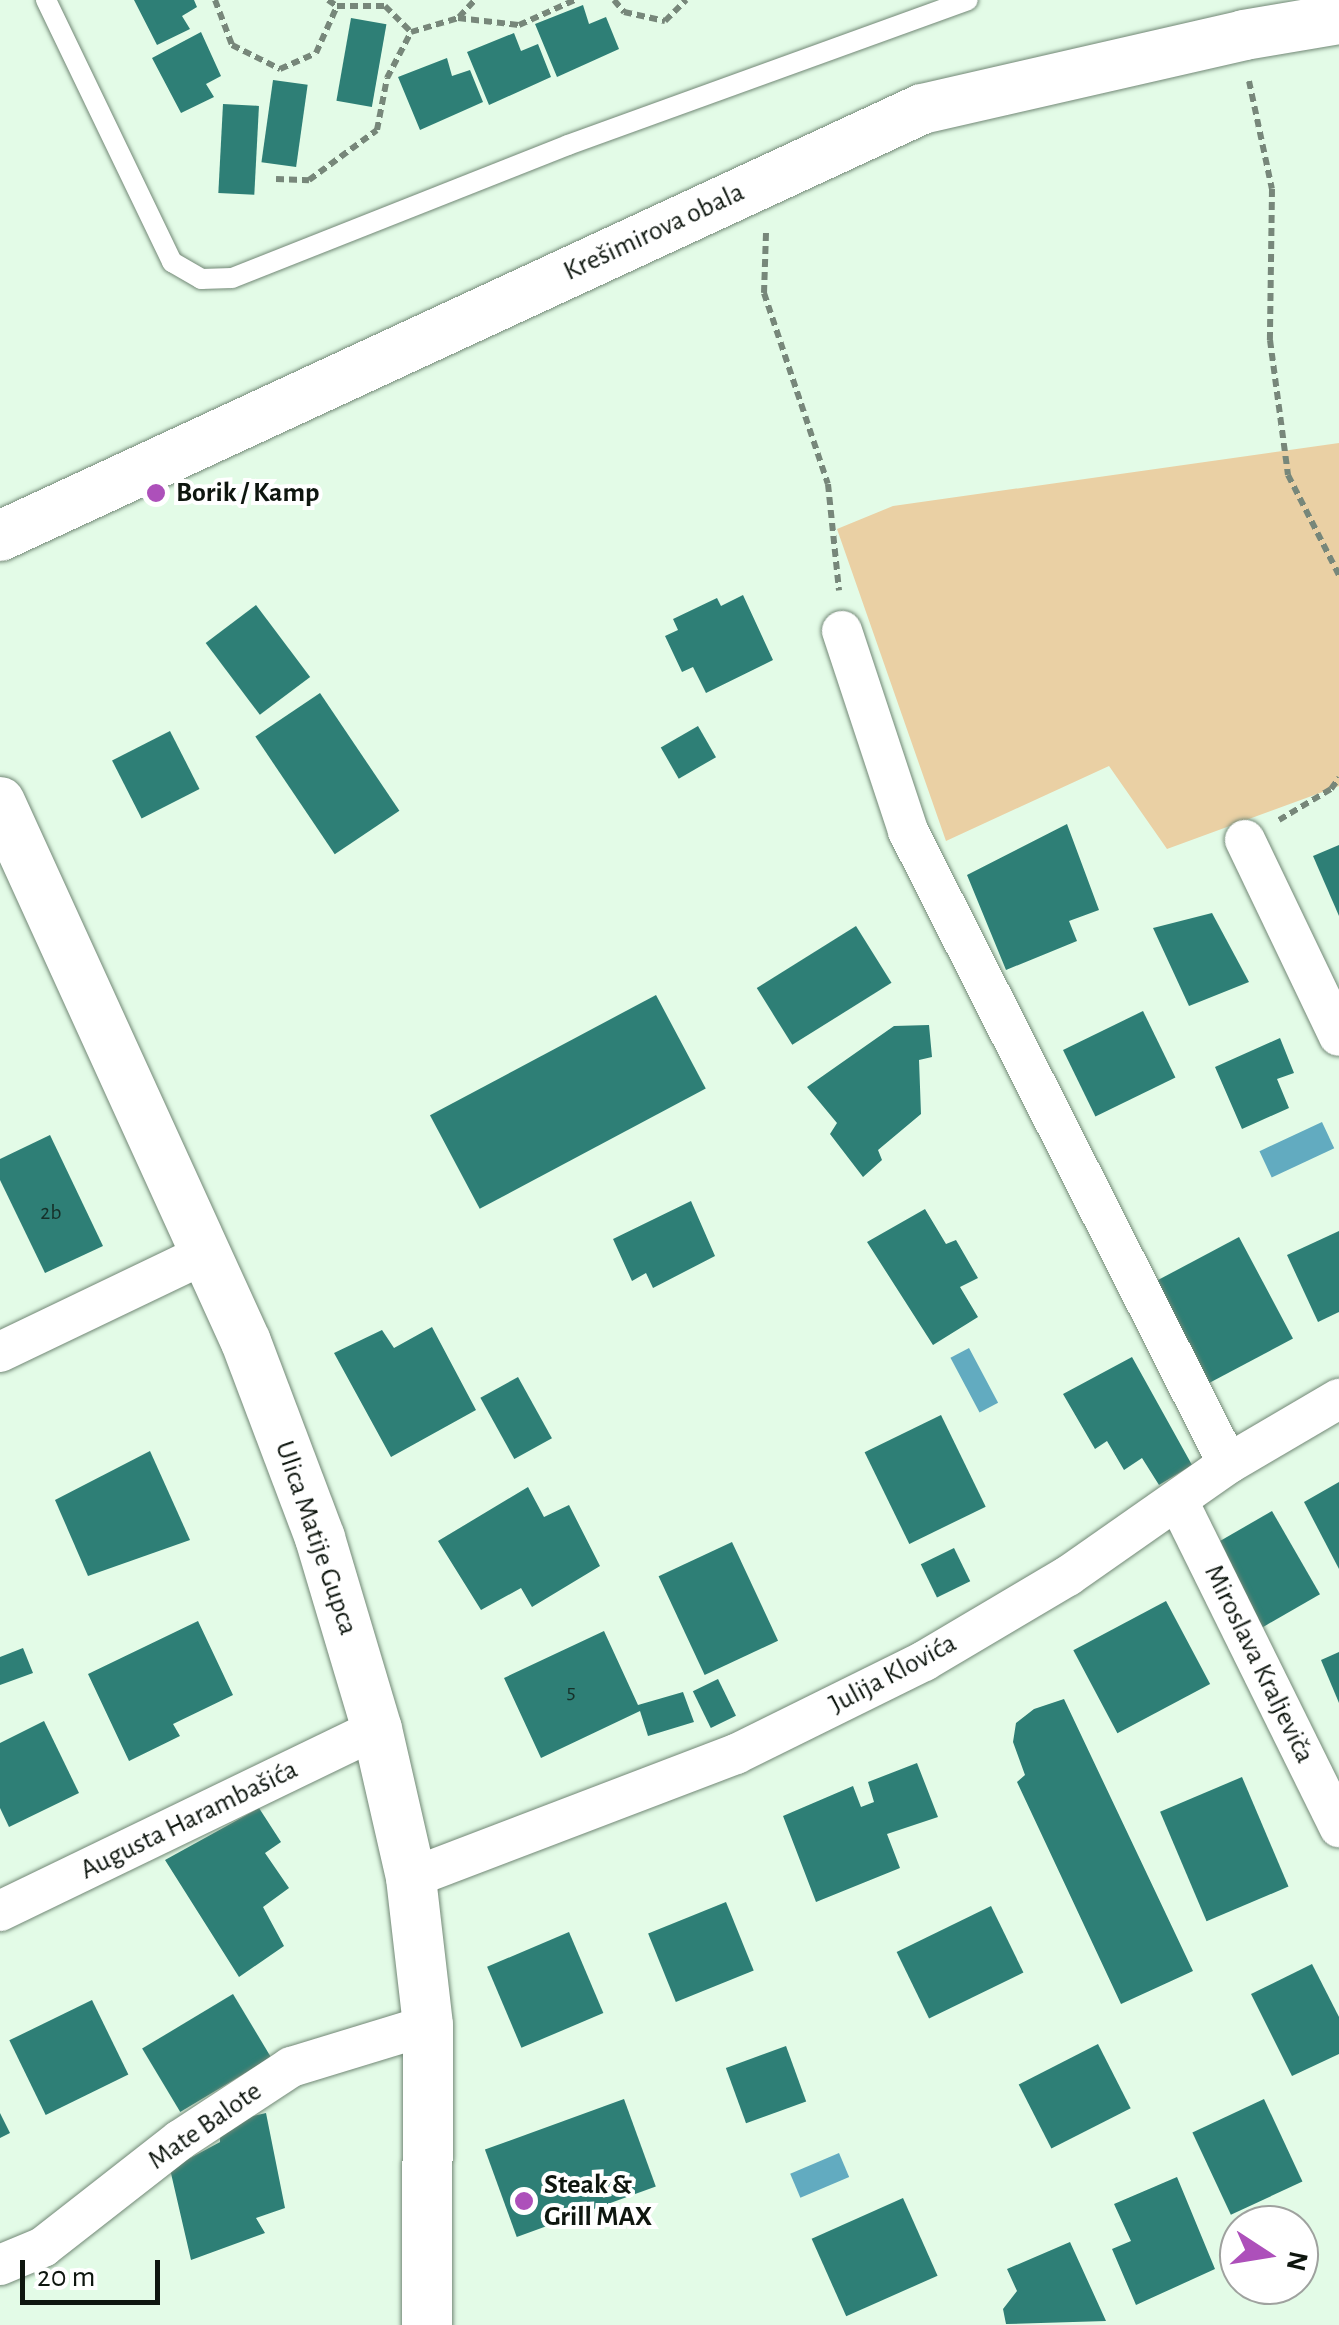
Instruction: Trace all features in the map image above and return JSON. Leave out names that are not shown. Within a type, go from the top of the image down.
[{"type":"street","name":"Krešimirova obala","points":[[0,536],[922,108],[1244,35],[1339,19]]},
{"type":"street","points":[[842,631],[908,832],[1228,1464]]},
{"type":"street","name":"Ulica Matije Gupca","points":[[0,802],[207,1253],[320,1538],[377,1729],[411,1878],[428,2026],[427,2325]]},
{"type":"street","points":[[1245,840],[1339,1036]]},
{"type":"street","points":[[0,1352],[207,1253]]},
{"type":"street","name":"Julija Klovića","points":[[411,1878],[736,1754],[924,1661],[1068,1576],[1228,1464],[1339,1399]]},
{"type":"street","name":"Miroslava Kraljeviča","points":[[1178,1500],[1339,1828]]},
{"type":"street","name":"Augusta Harambašića","points":[[0,1911],[377,1729]]},
{"type":"street","name":"Mate Balote","points":[[0,2265],[43,2247],[180,2140],[291,2067],[428,2026]]},
{"type":"lane","points":[[46,0],[172,262],[202,279],[232,278],[568,145],[968,0]]},
{"type":"path","points":[[216,0],[232,44],[280,68],[316,53],[336,6]]},
{"type":"path","points":[[328,0],[336,6],[386,6],[411,32]]},
{"type":"path","points":[[458,18],[475,0]]},
{"type":"path","points":[[276,179],[309,180],[376,130],[387,78],[411,32],[458,18],[518,25],[575,0]]},
{"type":"path","points":[[614,0],[624,12],[665,21],[686,0]]},
{"type":"path","points":[[1244,35],[1272,189],[1270,340],[1288,475],[1339,575]]},
{"type":"path","points":[[766,226],[764,294],[828,484],[842,631]]},
{"type":"path","points":[[1245,840],[1331,789],[1339,778]]},
{"type":"shaded area","points":[[1339,443],[1339,786],[1167,849],[1109,766],[946,841],[837,529],[893,506]]},
{"type":"water","points":[[1322,1122],[1334,1148],[1272,1177],[1259,1151]]},
{"type":"water","points":[[969,1348],[998,1403],[980,1413],[950,1358]]},
{"type":"water","points":[[839,2153],[849,2177],[800,2198],[790,2174]]},
{"type":"building","points":[[134,0],[194,0],[197,7],[182,16],[190,29],[157,45]]},
{"type":"building","points":[[583,5],[589,24],[606,17],[619,49],[557,77],[535,24]]},
{"type":"building","points":[[351,18],[386,24],[372,107],[336,101]]},
{"type":"building","points":[[201,32],[221,76],[206,84],[214,97],[181,113],[152,58]]},
{"type":"building","points":[[514,33],[521,51],[538,44],[551,77],[489,105],[467,52]]},
{"type":"building","points":[[447,58],[452,76],[470,70],[483,102],[420,130],[398,77]]},
{"type":"building","points":[[273,80],[308,85],[296,167],[261,162]]},
{"type":"building","points":[[223,104],[259,106],[254,195],[218,193]]},
{"type":"building","points":[[743,595],[773,660],[706,693],[693,667],[682,672],[665,636],[678,630],[673,619],[717,598],[721,606]]},
{"type":"building","points":[[256,605],[310,677],[260,715],[206,643]]},
{"type":"building","points":[[320,693],[399,811],[335,854],[255,737]]},
{"type":"building","points":[[698,726],[716,757],[679,779],[661,748]]},
{"type":"building","points":[[170,731],[200,789],[142,818],[112,761]]},
{"type":"building","points":[[1067,824],[1099,910],[1069,921],[1077,941],[1006,970],[967,875]]},
{"type":"building","points":[[1339,845],[1339,916],[1313,856]]},
{"type":"building","points":[[1212,913],[1249,982],[1189,1006],[1153,928]]},
{"type":"building","points":[[856,926],[892,983],[792,1045],[757,988]]},
{"type":"building","points":[[656,995],[706,1089],[480,1209],[430,1115]]},
{"type":"building","points":[[1143,1011],[1175,1078],[1095,1117],[1063,1050]]},
{"type":"building","points":[[929,1025],[932,1057],[919,1060],[921,1114],[878,1150],[882,1160],[863,1177],[830,1134],[837,1123],[807,1087],[894,1026]]},
{"type":"building","points":[[1280,1038],[1294,1073],[1277,1079],[1289,1108],[1242,1129],[1215,1067]]},
{"type":"building","points":[[50,1135],[103,1246],[45,1273],[0,1180],[0,1159]]},
{"type":"building","points":[[691,1201],[715,1256],[653,1288],[646,1273],[632,1281],[613,1239]]},
{"type":"building","points":[[925,1209],[946,1244],[956,1240],[978,1278],[960,1287],[978,1317],[933,1345],[867,1242]]},
{"type":"building","points":[[1339,1231],[1339,1312],[1318,1322],[1287,1255]]},
{"type":"building","points":[[1239,1237],[1293,1339],[1208,1384],[1154,1282]]},
{"type":"building","points":[[432,1327],[476,1410],[391,1457],[334,1353],[382,1330],[394,1348]]},
{"type":"building","points":[[1132,1357],[1192,1465],[1159,1485],[1142,1458],[1124,1470],[1107,1441],[1095,1449],[1063,1394]]},
{"type":"building","points":[[518,1377],[552,1438],[514,1459],[480,1398]]},
{"type":"building","points":[[941,1415],[986,1507],[909,1544],[865,1452]]},
{"type":"building","points":[[150,1451],[190,1540],[88,1576],[55,1500]]},
{"type":"building","points":[[1339,1482],[1339,1569],[1304,1502]]},
{"type":"building","points":[[528,1487],[544,1517],[569,1505],[600,1566],[532,1607],[521,1588],[481,1610],[438,1541]]},
{"type":"building","points":[[1272,1511],[1320,1594],[1260,1629],[1212,1546]]},
{"type":"building","points":[[732,1542],[778,1641],[705,1675],[659,1576]]},
{"type":"building","points":[[954,1548],[970,1581],[937,1597],[921,1564]]},
{"type":"building","points":[[1166,1601],[1210,1684],[1117,1733],[1073,1650]]},
{"type":"building","points":[[198,1621],[233,1695],[173,1724],[180,1736],[129,1761],[88,1674]]},
{"type":"building","points":[[604,1631],[638,1705],[683,1692],[694,1722],[648,1736],[640,1711],[541,1758],[504,1678]]},
{"type":"building","points":[[23,1648],[33,1673],[0,1685],[0,1657]]},
{"type":"building","points":[[1339,1652],[1339,1703],[1321,1660]]},
{"type":"building","points":[[718,1679],[736,1716],[711,1728],[693,1691]]},
{"type":"building","points":[[1064,1699],[1193,1971],[1121,2004],[1017,1782],[1025,1775],[1013,1742],[1016,1723],[1034,1709]]},
{"type":"building","points":[[44,1721],[79,1793],[9,1827],[0,1808],[0,1743]]},
{"type":"building","points":[[917,1763],[938,1817],[887,1834],[900,1868],[816,1902],[783,1816],[853,1786],[861,1807],[874,1802],[868,1782]]},
{"type":"building","points":[[1242,1777],[1288,1887],[1207,1921],[1160,1812]]},
{"type":"building","points":[[259,1808],[281,1842],[265,1853],[289,1888],[263,1907],[284,1946],[239,1977],[165,1860]]},
{"type":"building","points":[[726,1902],[754,1971],[676,2002],[648,1933]]},
{"type":"building","points":[[991,1906],[1023,1973],[929,2019],[897,1952]]},
{"type":"building","points":[[569,1932],[603,2013],[521,2048],[487,1967]]},
{"type":"building","points":[[1312,1964],[1339,2017],[1339,2054],[1292,2076],[1251,1994]]},
{"type":"building","points":[[233,1994],[271,2057],[180,2112],[142,2049]]},
{"type":"building","points":[[92,2000],[128,2075],[46,2115],[9,2040]]},
{"type":"building","points":[[1098,2044],[1131,2108],[1051,2149],[1019,2084]]},
{"type":"building","points":[[786,2046],[806,2101],[746,2123],[726,2068]]},
{"type":"building","points":[[624,2099],[656,2186],[517,2237],[485,2150]]},
{"type":"building","points":[[1264,2099],[1302,2181],[1252,2205],[1226,2205],[1192,2132]]},
{"type":"building","points":[[0,2113],[10,2133],[0,2138]]},
{"type":"building","points":[[266,2113],[285,2208],[256,2218],[265,2233],[191,2260],[170,2169],[220,2142],[220,2124]]},
{"type":"building","points":[[1177,2177],[1215,2269],[1136,2305],[1112,2249],[1131,2241],[1114,2204]]},
{"type":"building","points":[[903,2198],[938,2276],[846,2316],[812,2239]]},
{"type":"building","points":[[1070,2242],[1106,2321],[1006,2324],[1003,2309],[1017,2291],[1007,2269]]},
{"type":"place","name":"Borik / Kamp","points":[[156,493]]},
{"type":"place","name":"Steak & Grill MAX","points":[[524,2201]]}]
